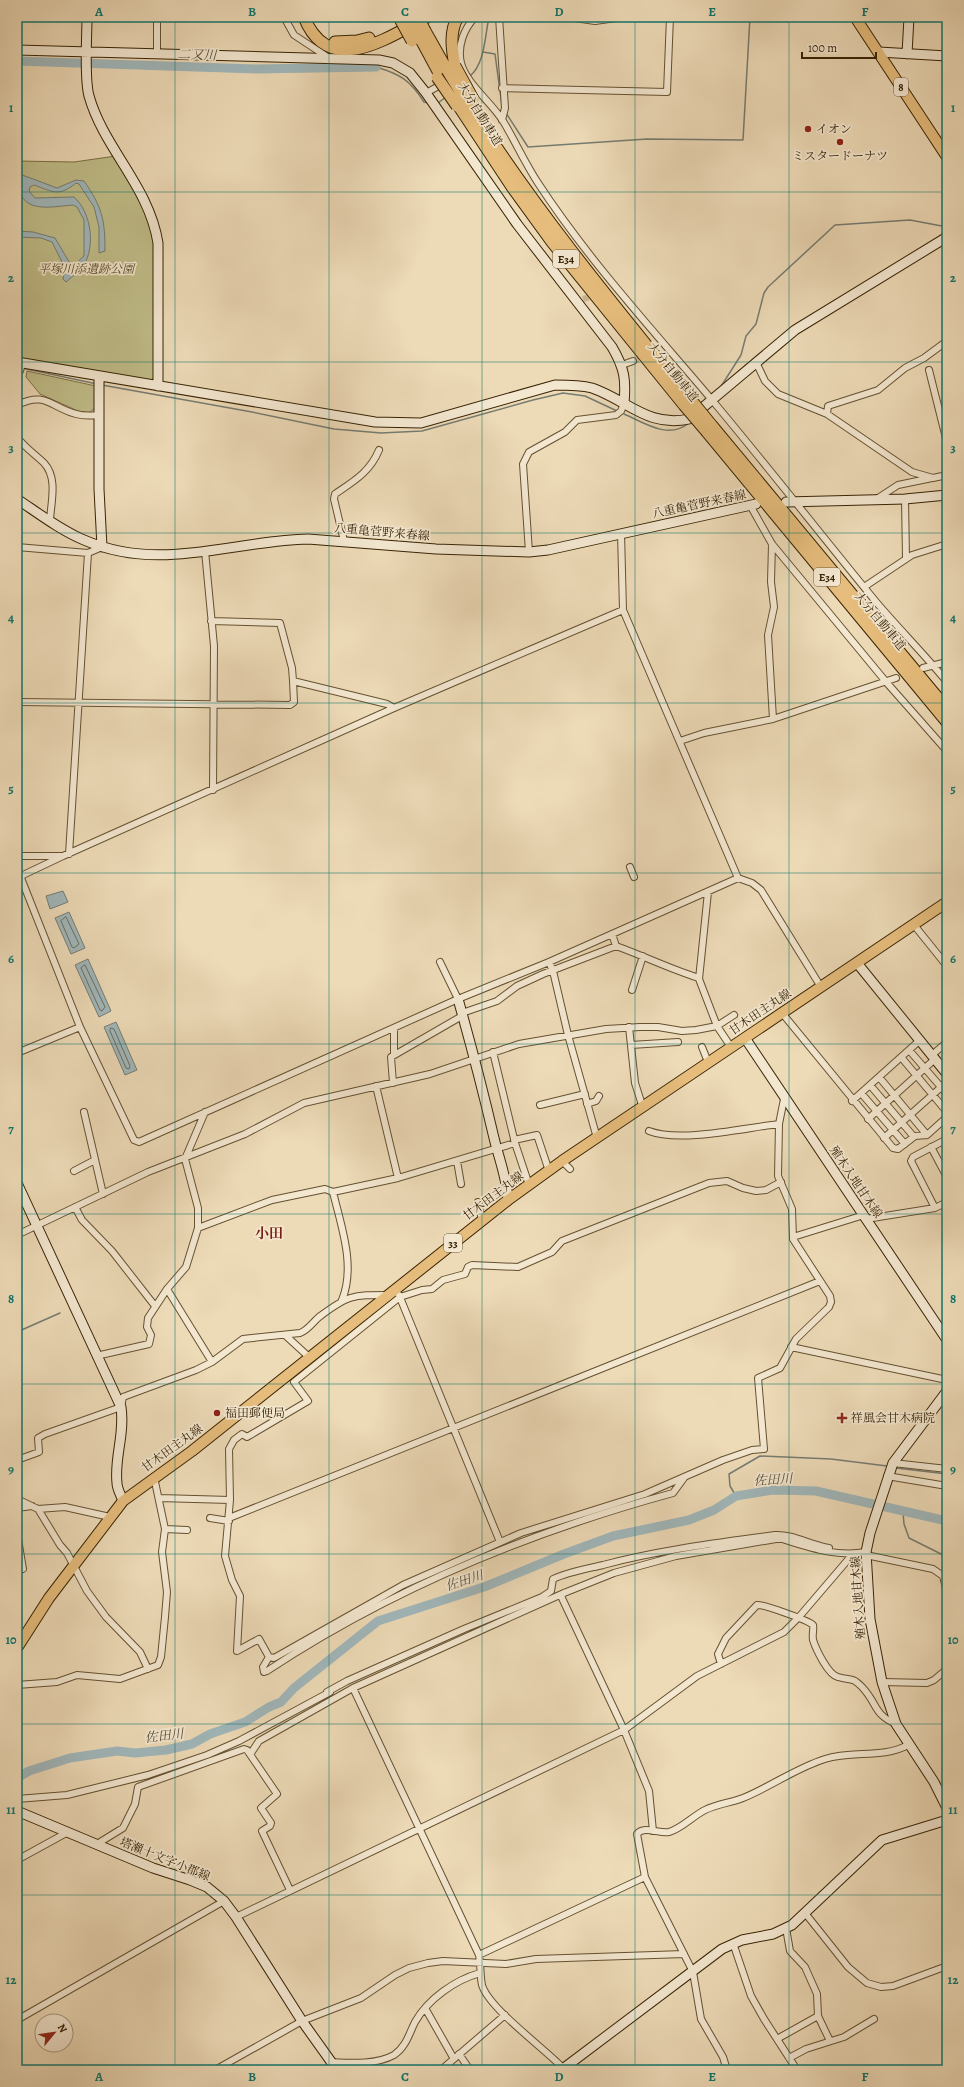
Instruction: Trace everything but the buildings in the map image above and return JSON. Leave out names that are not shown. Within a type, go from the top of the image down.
[{"type":"highway","points":[[304,17],[316,38],[335,50],[350,50],[370,45],[427,17]]},
{"type":"highway","points":[[308,17],[313,27],[323,37],[342,42],[365,40],[414,17]]},
{"type":"highway","points":[[399,17],[418,35]]},
{"type":"highway","name":"大分自動車道","points":[[408,17],[418,35],[449,72],[463,105],[512,187],[552,242],[947,708]]},
{"type":"highway","name":"大分自動車道","points":[[418,17],[418,35]]},
{"type":"highway","points":[[458,17],[452,30],[453,54],[449,72],[463,105]]},
{"type":"highway","name":"大分自動車道","points":[[463,105],[559,237],[687,403]]},
{"type":"highway","name":"大分自動車道","points":[[710,430],[947,722]]},
{"type":"main road","name":"8","points":[[855,17],[947,157]]},
{"type":"main road","name":"甘木田主丸線","points":[[17,1648],[49,1598],[123,1501],[192,1451],[309,1357],[395,1294],[482,1220],[508,1200],[562,1161],[643,1108],[708,1062],[947,902]]},
{"type":"street","points":[[88,17],[89,95],[99,121],[149,207],[155,224],[158,243],[158,386]]},
{"type":"street","points":[[157,17],[157,55]]},
{"type":"street","points":[[284,17],[294,35],[330,59]]},
{"type":"street","points":[[431,100],[449,72],[461,62],[461,45],[467,26],[475,17]]},
{"type":"street","points":[[499,17],[503,114]]},
{"type":"street","points":[[568,17],[595,21],[623,17]]},
{"type":"street","points":[[502,88],[667,92],[670,17]]},
{"type":"street","points":[[906,54],[909,17]]},
{"type":"street","points":[[17,50],[88,60],[157,55],[378,60],[393,63],[410,73],[431,100],[517,224],[580,300],[622,365],[626,382],[624,404],[621,411],[616,415],[577,420],[567,430],[526,456],[523,464],[529,552]]},
{"type":"street","points":[[878,52],[947,56]]},
{"type":"street","points":[[449,72],[481,92],[503,114],[537,182],[617,291],[665,352],[712,401],[791,502],[947,682]]},
{"type":"street","points":[[17,372],[20,371],[19,362],[98,383],[158,386],[395,424],[427,421],[555,385],[573,385],[592,389],[661,421],[674,422],[689,419],[795,330],[947,237]]},
{"type":"street","points":[[610,293],[617,291]]},
{"type":"street","points":[[827,414],[828,406],[878,390],[905,368],[924,358],[947,340]]},
{"type":"street","points":[[622,365],[633,361]]},
{"type":"street","points":[[756,362],[765,381],[778,394],[827,414],[912,472],[933,478]]},
{"type":"street","points":[[929,370],[947,442]]},
{"type":"street","points":[[17,547],[88,553],[102,547],[98,383]]},
{"type":"street","points":[[17,404],[35,398],[50,402],[75,414],[98,416]]},
{"type":"street","points":[[17,437],[24,447],[44,463],[52,477],[50,520]]},
{"type":"street","points":[[344,541],[334,499],[335,494],[355,482],[366,471],[380,450]]},
{"type":"street","points":[[875,500],[898,485],[947,475]]},
{"type":"street","points":[[791,502],[905,499],[947,495]]},
{"type":"street","name":"八重亀菅野来春線","points":[[17,499],[83,540],[119,552],[148,556],[174,556],[276,540],[344,541],[436,549],[529,552],[548,550],[753,504]]},
{"type":"street","points":[[905,499],[906,558]]},
{"type":"street","points":[[753,504],[772,544],[887,683],[947,751]]},
{"type":"street","points":[[621,533],[623,610],[738,878]]},
{"type":"street","points":[[772,544],[771,582],[774,607],[768,634],[773,719]]},
{"type":"street","points":[[864,587],[906,558],[918,552],[947,544]]},
{"type":"street","points":[[205,551],[214,646],[212,704],[213,790]]},
{"type":"street","points":[[66,855],[79,704],[88,553]]},
{"type":"street","points":[[623,610],[394,708],[23,875],[21,878],[80,1027],[134,1140],[140,1142],[394,1028],[540,966],[738,878],[752,883],[761,890],[821,987]]},
{"type":"street","points":[[17,702],[79,704],[290,705],[294,702],[292,668],[280,623],[211,621]]},
{"type":"street","points":[[923,668],[947,662]]},
{"type":"street","points":[[680,741],[704,733],[773,719],[887,683],[896,678]]},
{"type":"street","points":[[293,681],[387,704],[394,708]]},
{"type":"street","points":[[17,856],[66,855]]},
{"type":"street","points":[[630,867],[634,877]]},
{"type":"street","points":[[708,892],[699,978],[717,1026],[731,1047]]},
{"type":"street","points":[[914,925],[947,966]]},
{"type":"street","points":[[612,934],[616,946]]},
{"type":"street","points":[[393,1083],[391,1057],[394,1055],[462,1014],[497,1001],[516,986],[616,946],[643,956],[678,972],[699,978]]},
{"type":"street","points":[[574,951],[578,961]]},
{"type":"street","points":[[632,990],[643,956]]},
{"type":"street","points":[[440,962],[458,1000],[475,1058],[507,1182],[508,1200]]},
{"type":"street","points":[[549,962],[553,971],[568,1035],[597,1138]]},
{"type":"street","points":[[857,963],[947,1074]]},
{"type":"street","points":[[540,966],[543,974]]},
{"type":"street","points":[[782,1013],[852,1101],[884,1138],[896,1149],[914,1137],[927,1135],[947,1117]]},
{"type":"street","points":[[17,1235],[148,1172],[245,1134],[304,1103],[430,1074],[519,1044],[568,1035],[630,1028],[658,1027],[682,1031],[717,1026],[734,1015]]},
{"type":"street","points":[[17,1053],[80,1027]]},
{"type":"street","points":[[394,1028],[394,1055]]},
{"type":"street","points":[[630,1028],[635,1083],[643,1108]]},
{"type":"street","name":"殖木入地甘木線","points":[[745,1038],[947,1340]]},
{"type":"street","points":[[852,1101],[919,1041]]},
{"type":"street","points":[[631,1045],[678,1042]]},
{"type":"street","points":[[868,1119],[924,1068],[947,1042]]},
{"type":"street","points":[[702,1046],[708,1062]]},
{"type":"street","points":[[909,1050],[947,1094]]},
{"type":"street","points":[[493,1052],[514,1142],[529,1185]]},
{"type":"street","points":[[901,1057],[947,1112]]},
{"type":"street","points":[[879,1077],[927,1135]]},
{"type":"street","points":[[884,1138],[947,1082]]},
{"type":"street","points":[[870,1085],[914,1137]]},
{"type":"street","points":[[376,1086],[398,1178]]},
{"type":"street","points":[[861,1093],[905,1144]]},
{"type":"street","points":[[540,1105],[585,1094]]},
{"type":"street","points":[[587,1104],[596,1101],[599,1096]]},
{"type":"street","points":[[395,1294],[294,1382],[308,1401],[247,1437],[242,1434],[234,1440],[229,1449],[230,1500],[225,1556],[232,1580],[240,1596],[236,1650],[259,1639],[269,1656],[274,1658],[403,1585],[500,1542],[553,1522],[645,1494],[723,1460],[752,1450],[764,1449],[757,1380],[780,1368],[796,1339],[831,1305],[830,1296],[793,1237],[792,1209],[778,1176],[779,1124],[784,1098]]},
{"type":"street","points":[[84,1112],[104,1194]]},
{"type":"street","points":[[96,1356],[149,1344],[151,1335],[146,1322],[167,1289],[189,1261],[198,1228],[198,1208],[185,1158],[205,1112]]},
{"type":"street","points":[[649,1131],[659,1135],[680,1137],[779,1124]]},
{"type":"street","points":[[198,1228],[272,1200],[325,1189],[333,1192],[398,1178],[537,1135],[549,1171]]},
{"type":"street","points":[[935,1208],[911,1162],[913,1157],[947,1139]]},
{"type":"street","points":[[931,1147],[947,1177]]},
{"type":"street","points":[[74,1170],[95,1160]]},
{"type":"street","points":[[457,1161],[461,1184]]},
{"type":"street","points":[[562,1161],[570,1169]]},
{"type":"street","points":[[123,1501],[117,1484],[122,1431],[121,1407],[123,1397],[190,1373],[212,1362],[243,1339],[285,1335],[305,1331],[318,1318],[342,1300],[357,1295],[395,1294],[432,1289],[444,1280],[465,1274],[468,1267],[472,1265],[518,1267],[552,1252],[562,1241],[709,1183],[727,1181],[743,1188],[756,1191],[766,1190],[780,1182]]},
{"type":"street","points":[[17,1183],[121,1407]]},
{"type":"street","points":[[333,1192],[348,1258],[346,1290],[342,1300]]},
{"type":"street","points":[[478,1202],[482,1220]]},
{"type":"street","points":[[793,1237],[865,1217],[935,1208],[947,1202]]},
{"type":"street","points":[[75,1207],[82,1220],[112,1251],[156,1306]]},
{"type":"street","points":[[210,1518],[229,1520],[820,1281]]},
{"type":"street","points":[[167,1289],[212,1362]]},
{"type":"street","points":[[395,1294],[454,1428],[500,1542]]},
{"type":"street","points":[[285,1335],[309,1357]]},
{"type":"street","points":[[791,1347],[947,1380]]},
{"type":"street","name":"殖木入地甘木線","points":[[946,1803],[896,1724],[882,1682],[870,1619],[866,1554],[870,1533],[893,1462],[947,1391]]},
{"type":"street","points":[[17,1460],[39,1452],[38,1438],[45,1434],[121,1407]]},
{"type":"street","points":[[893,1462],[947,1469]]},
{"type":"street","points":[[17,1685],[57,1682],[78,1675],[120,1679],[158,1665],[161,1657],[166,1592],[162,1552],[165,1529],[154,1478]]},
{"type":"street","points":[[269,1656],[263,1667],[264,1672],[311,1642],[424,1584],[529,1538],[673,1493],[684,1478]]},
{"type":"street","points":[[887,1479],[947,1486]]},
{"type":"street","points":[[159,1498],[182,1500],[204,1498],[230,1500]]},
{"type":"street","points":[[17,1499],[35,1508],[74,1565],[87,1591],[106,1617],[140,1652],[148,1669]]},
{"type":"street","points":[[17,1508],[65,1507],[110,1517]]},
{"type":"street","points":[[165,1529],[187,1530]]},
{"type":"street","points":[[17,1533],[23,1569],[17,1571]]},
{"type":"street","points":[[551,1591],[552,1581],[556,1578],[613,1562],[699,1545],[774,1535],[787,1536],[817,1546],[849,1554]]},
{"type":"street","points":[[251,1753],[259,1741],[353,1688],[564,1593],[614,1574],[676,1556],[776,1539],[788,1541],[817,1551],[866,1554],[933,1569],[942,1576],[947,1592]]},
{"type":"street","points":[[236,1917],[624,1730],[688,1681],[778,1637],[799,1617],[849,1554]]},
{"type":"street","points":[[17,1799],[67,1795],[148,1775],[207,1754],[239,1741],[347,1681],[464,1629],[542,1597],[551,1591],[564,1593]]},
{"type":"street","points":[[564,1593],[561,1596],[624,1730],[649,1791],[653,1831]]},
{"type":"street","points":[[722,1664],[718,1654],[726,1638],[757,1605],[762,1605],[799,1617],[813,1624],[813,1640],[818,1652],[834,1675],[854,1680],[872,1698],[878,1713],[886,1720],[896,1724]]},
{"type":"street","points":[[882,1682],[928,1683],[947,1669]]},
{"type":"street","points":[[327,1692],[353,1688]]},
{"type":"street","points":[[353,1688],[421,1829],[479,1955],[480,1972],[485,1992],[505,2014],[565,2069],[733,1943],[773,1934],[786,1928],[805,1913],[882,1840],[947,1820]]},
{"type":"street","points":[[727,2070],[723,2058],[701,2019],[693,1972],[645,1877],[637,1834],[641,1831],[670,1831],[703,1811],[743,1798],[769,1784],[824,1759],[839,1755],[887,1753],[896,1751],[908,1745]]},
{"type":"street","points":[[97,1844],[123,1828],[135,1804],[138,1786],[244,1749],[251,1753],[266,1780],[277,1794],[261,1808],[271,1823],[270,1826],[262,1831],[290,1890]]},
{"type":"street","name":"塔瀬十文字小郡線","points":[[17,1811],[153,1868],[207,1887],[224,1901],[236,1917],[302,2021],[337,2070]]},
{"type":"street","points":[[17,1860],[68,1832]]},
{"type":"street","points":[[479,1955],[645,1877]]},
{"type":"street","points":[[17,2020],[224,1901]]},
{"type":"street","points":[[805,1913],[848,1967],[867,1983],[881,1987],[893,1986],[947,1966]]},
{"type":"street","points":[[786,1928],[792,1954],[805,1968],[816,1994],[818,2016],[830,2041]]},
{"type":"street","points":[[733,1943],[751,1996],[776,2039],[797,2070]]},
{"type":"street","points":[[214,2070],[302,2021],[361,1998],[385,1980],[409,1968],[443,1961],[480,1964],[506,1964],[536,1959],[684,1954]]},
{"type":"street","points":[[330,2062],[355,2063],[392,2056],[405,2045],[416,2021],[432,2000],[462,1980],[480,1972]]},
{"type":"street","points":[[425,2008],[454,2059]]},
{"type":"street","points":[[441,2070],[505,2014]]},
{"type":"street","points":[[776,2039],[818,2016]]},
{"type":"street","points":[[789,2058],[844,2036],[874,2019]]},
{"type":"street","points":[[459,2054],[470,2070]]},
{"type":"green space","name":"平塚川添遺跡公園","points":[[116,156],[146,208],[156,242],[154,378],[150,381],[105,375],[17,357],[17,161],[74,162]]},
{"type":"green space","points":[[27,371],[96,386],[95,408],[89,413],[78,411],[40,394],[26,377]]},
{"type":"water","points":[[17,173],[57,188],[76,180],[84,181],[99,206],[103,222],[105,251],[99,253],[99,227],[94,207],[79,184],[76,183],[60,192],[51,191],[34,185],[30,187],[29,191],[35,198],[74,197],[84,210],[89,227],[89,253],[82,267],[66,282],[63,279],[65,268],[52,242],[41,238],[17,237],[17,231],[33,232],[55,238],[72,267],[84,256],[84,220],[77,207],[73,205],[42,207],[33,206],[27,202],[21,196],[18,186]]},
{"type":"water","points":[[63,891],[68,902],[50,909],[46,896]]},
{"type":"water","points":[[69,912],[85,948],[71,954],[55,918]]},
{"type":"water","points":[[88,959],[111,1011],[99,1017],[75,965]]},
{"type":"water","points":[[116,1022],[137,1070],[125,1075],[104,1027]]},
{"type":"waterway","points":[[470,76],[475,71],[482,57],[489,17]]},
{"type":"waterway","points":[[506,113],[528,147],[647,139],[743,140],[750,17]]},
{"type":"waterway","points":[[483,52],[495,54],[502,106]]},
{"type":"waterway","name":"二又川","points":[[17,61],[257,69],[376,67]]},
{"type":"waterway","points":[[376,67],[392,72],[404,79],[414,88],[424,102],[428,103]]},
{"type":"waterway","points":[[438,103],[446,97]]},
{"type":"waterway","points":[[720,388],[741,355],[746,336],[756,324],[764,293],[768,287],[835,225],[910,220],[947,227]]},
{"type":"waterway","points":[[22,368],[97,384]]},
{"type":"waterway","points":[[102,385],[252,412],[334,429],[381,433],[422,431],[563,393],[585,396],[617,411]]},
{"type":"waterway","points":[[624,414],[648,425],[665,430],[681,428],[689,423]]},
{"type":"waterway","points":[[17,1332],[60,1313]]},
{"type":"waterway","points":[[736,1496],[730,1486],[729,1474],[760,1456],[831,1459],[887,1466]]},
{"type":"waterway","points":[[896,1468],[947,1474]]},
{"type":"waterway","name":"佐田川","points":[[17,1778],[29,1771],[70,1758],[117,1751],[135,1753],[166,1750],[192,1744],[210,1734],[245,1722],[269,1707],[281,1702],[294,1688],[378,1621],[484,1587],[564,1554],[613,1536],[689,1520],[714,1510],[736,1496],[773,1490],[816,1491],[947,1521]]},
{"type":"waterway","points":[[903,1512],[904,1524],[909,1538],[947,1557]]},
{"type":"tunnel","points":[[583,299],[597,295]]},
{"type":"tunnel","points":[[633,361],[662,354]]},
{"type":"place","name":"イオン","points":[[808,129]]},
{"type":"place","name":"ミスタードーナツ","points":[[840,142]]},
{"type":"place","name":"福田郵便局","points":[[217,1413]]},
{"type":"place","name":"祥風会甘木病院","points":[[842,1418]]},
{"type":"district","name":"小田","points":[[269,1233]]}]
